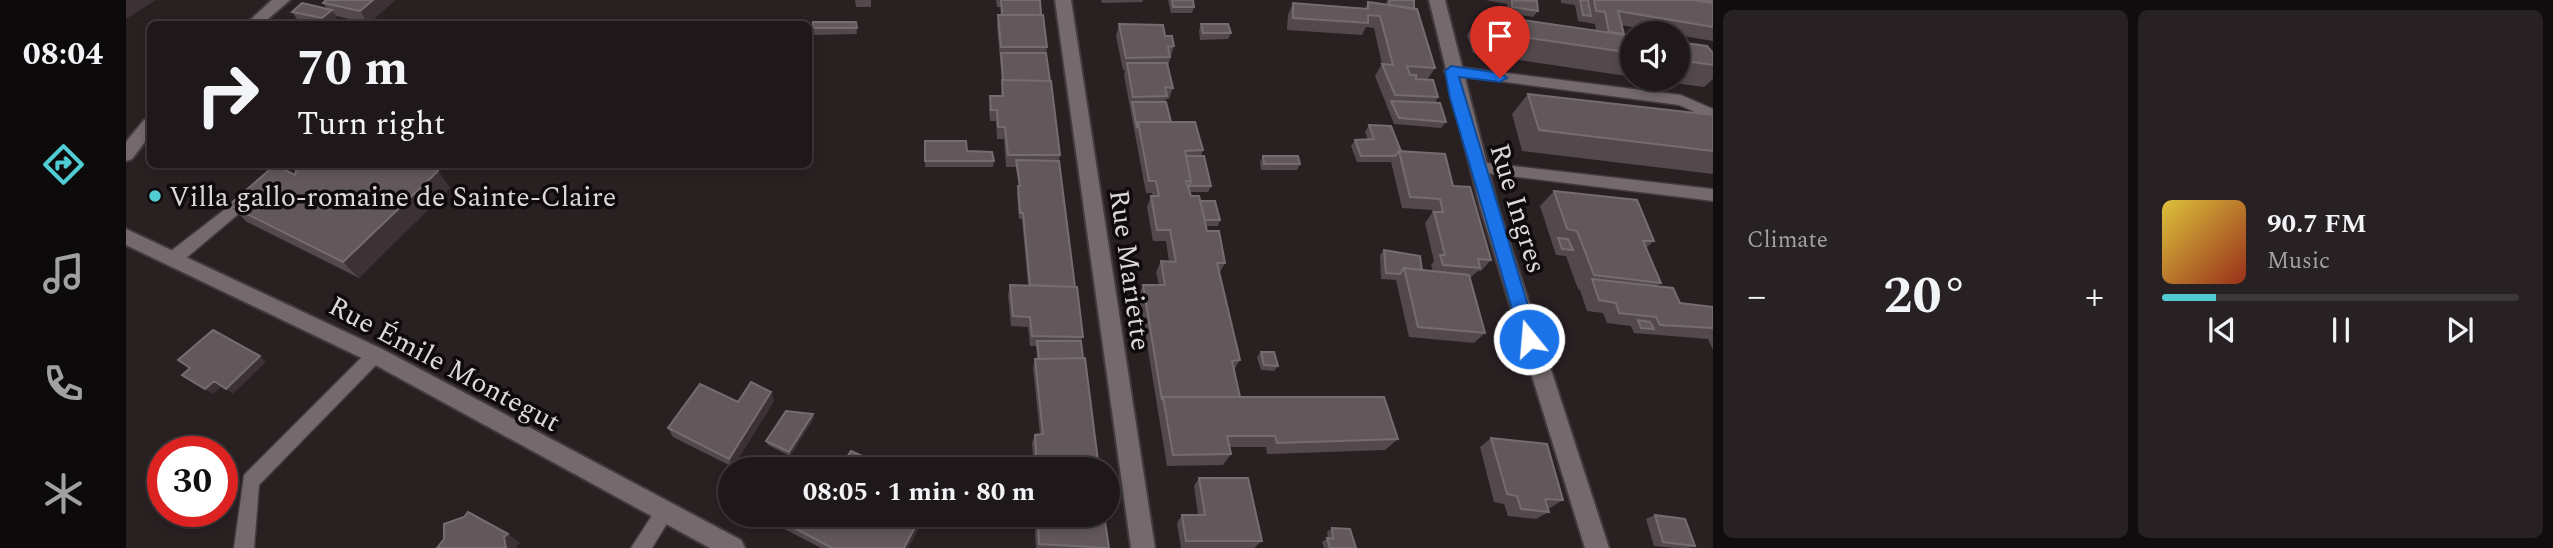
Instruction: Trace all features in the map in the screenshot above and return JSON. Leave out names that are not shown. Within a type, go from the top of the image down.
[{"type":"street","points":[[257,21],[282,0]]},
{"type":"street","name":"Rue Mariette","points":[[1063,0],[1143,548]]},
{"type":"street","name":"Rue Ingres","points":[[1437,0],[1451,71],[1478,167],[1521,312],[1597,548]]},
{"type":"street","points":[[1699,0],[1713,2]]},
{"type":"street","points":[[126,154],[147,128]]},
{"type":"street","name":"Rue Émile Montegut","points":[[126,237],[375,355],[733,548]]},
{"type":"lane","points":[[1451,71],[1681,100],[1713,115]]},
{"type":"lane","points":[[1478,167],[1713,195]]},
{"type":"lane","points":[[173,259],[262,186]]},
{"type":"lane","points":[[244,548],[250,481],[375,355]]},
{"type":"lane","points":[[641,548],[665,512]]},
{"type":"building","points":[[326,0],[373,0],[360,11],[323,3]]},
{"type":"building","points":[[1001,0],[1040,0],[1041,15],[1002,15]]},
{"type":"building","points":[[1172,0],[1193,0],[1194,7],[1173,7]]},
{"type":"building","points":[[1390,0],[1414,0],[1414,9],[1389,5]]},
{"type":"building","points":[[1512,0],[1537,1],[1538,11],[1512,7]]},
{"type":"building","points":[[1580,0],[1588,0],[1591,16],[1583,15]]},
{"type":"building","points":[[1594,0],[1692,0],[1713,3],[1713,27],[1618,11],[1620,33],[1609,32],[1605,12],[1596,11]]},
{"type":"building","points":[[1368,2],[1417,9],[1435,68],[1407,66],[1410,75],[1416,75],[1416,79],[1433,80],[1438,97],[1395,95],[1382,64],[1393,65],[1380,16],[1368,15],[1368,23],[1293,18],[1293,3],[1368,9]]},
{"type":"building","points":[[302,3],[332,10],[322,18],[292,12]]},
{"type":"building","points":[[1481,14],[1620,34],[1620,51],[1488,32]]},
{"type":"building","points":[[998,15],[1043,15],[1047,47],[1001,47]]},
{"type":"building","points":[[813,22],[856,22],[857,28],[813,28]]},
{"type":"building","points":[[1119,24],[1163,25],[1165,36],[1172,36],[1174,46],[1168,47],[1170,57],[1126,58]]},
{"type":"building","points":[[1201,24],[1228,24],[1231,33],[1203,33]]},
{"type":"building","points":[[1690,44],[1707,46],[1713,53],[1713,65],[1690,62]]},
{"type":"building","points":[[1001,53],[1046,53],[1050,81],[1003,80]]},
{"type":"building","points":[[1127,63],[1167,63],[1173,88],[1165,87],[1167,96],[1133,97]]},
{"type":"building","points":[[1002,80],[1051,81],[1060,155],[1008,155],[1005,127],[998,127],[997,110],[991,110],[990,96],[1003,96]]},
{"type":"building","points":[[1528,94],[1713,115],[1713,151],[1539,130]]},
{"type":"building","points":[[1391,101],[1440,103],[1446,122],[1399,118]]},
{"type":"building","points":[[1132,102],[1166,102],[1171,122],[1138,122],[1137,128]]},
{"type":"building","points":[[1138,122],[1195,122],[1203,150],[1185,151],[1191,181],[1186,181],[1191,196],[1199,196],[1207,231],[1219,231],[1225,263],[1217,263],[1240,360],[1232,361],[1240,397],[1163,397],[1162,400],[1143,285],[1165,285],[1161,261],[1176,262],[1170,230],[1157,230],[1151,196],[1159,196],[1156,181],[1149,181]]},
{"type":"building","points":[[1369,125],[1391,126],[1401,151],[1395,156],[1361,156],[1355,140],[1374,139]]},
{"type":"building","points":[[925,141],[966,141],[967,151],[992,152],[994,161],[925,161]]},
{"type":"building","points":[[1399,151],[1445,154],[1453,186],[1470,187],[1491,260],[1478,259],[1480,268],[1443,265],[1440,255],[1445,255],[1434,212],[1443,212],[1440,199],[1410,197]]},
{"type":"building","points":[[1186,156],[1204,156],[1211,186],[1189,186],[1191,181]]},
{"type":"building","points":[[1263,156],[1298,156],[1300,164],[1264,164]]},
{"type":"building","points":[[1016,160],[1059,161],[1075,287],[1030,285]]},
{"type":"building","points":[[272,168],[281,168],[295,175],[296,170],[432,168],[438,171],[343,262],[229,205]]},
{"type":"building","points":[[1554,191],[1637,200],[1654,241],[1643,241],[1661,283],[1594,275],[1577,231],[1567,229]]},
{"type":"building","points":[[1200,201],[1215,201],[1220,220],[1205,220]]},
{"type":"building","points":[[1558,238],[1568,239],[1573,250],[1562,249]]},
{"type":"building","points":[[1384,250],[1420,256],[1422,270],[1404,268],[1400,274],[1386,273]]},
{"type":"building","points":[[1404,268],[1469,275],[1485,333],[1418,327]]},
{"type":"building","points":[[1592,279],[1673,288],[1680,303],[1713,307],[1713,328],[1660,325],[1656,317],[1619,313],[1616,303],[1599,300]]},
{"type":"building","points":[[1010,285],[1077,287],[1083,337],[1032,336],[1030,317],[1013,316]]},
{"type":"building","points":[[1638,320],[1650,322],[1654,329],[1641,328]]},
{"type":"building","points":[[213,330],[260,356],[226,389],[214,381],[205,389],[182,375],[190,368],[178,360]]},
{"type":"building","points":[[1037,341],[1081,341],[1083,358],[1039,359]]},
{"type":"building","points":[[1261,352],[1274,352],[1278,366],[1264,365]]},
{"type":"building","points":[[1085,358],[1097,457],[1036,457],[1035,435],[1043,434],[1035,359]]},
{"type":"building","points":[[751,382],[771,392],[730,457],[725,457],[668,428],[700,384],[738,402]]},
{"type":"building","points":[[1163,397],[1384,397],[1398,439],[1277,443],[1275,436],[1227,436],[1231,454],[1173,455]]},
{"type":"building","points":[[786,411],[813,414],[789,452],[766,441]]},
{"type":"building","points":[[1491,438],[1547,444],[1563,500],[1545,499],[1549,512],[1521,509],[1517,496],[1507,494]]},
{"type":"building","points":[[851,451],[864,457],[847,457]]},
{"type":"building","points":[[1199,478],[1248,478],[1262,541],[1186,541],[1182,515],[1205,515]]},
{"type":"building","points":[[468,512],[508,534],[504,537],[506,548],[437,548],[444,539],[444,524],[464,517]]},
{"type":"building","points":[[1655,515],[1685,519],[1695,546],[1663,542]]},
{"type":"building","points":[[792,527],[915,527],[904,548],[832,548]]},
{"type":"building","points":[[1038,527],[1106,527],[1109,548],[1039,544]]},
{"type":"building","points":[[1332,528],[1350,529],[1356,548],[1330,548],[1327,538],[1333,539]]},
{"type":"place","name":"Villa gallo-romaine de Sainte-Claire","points":[[155,196]]},
{"type":"route","points":[[1500,78],[1451,71],[1529,339]]}]
